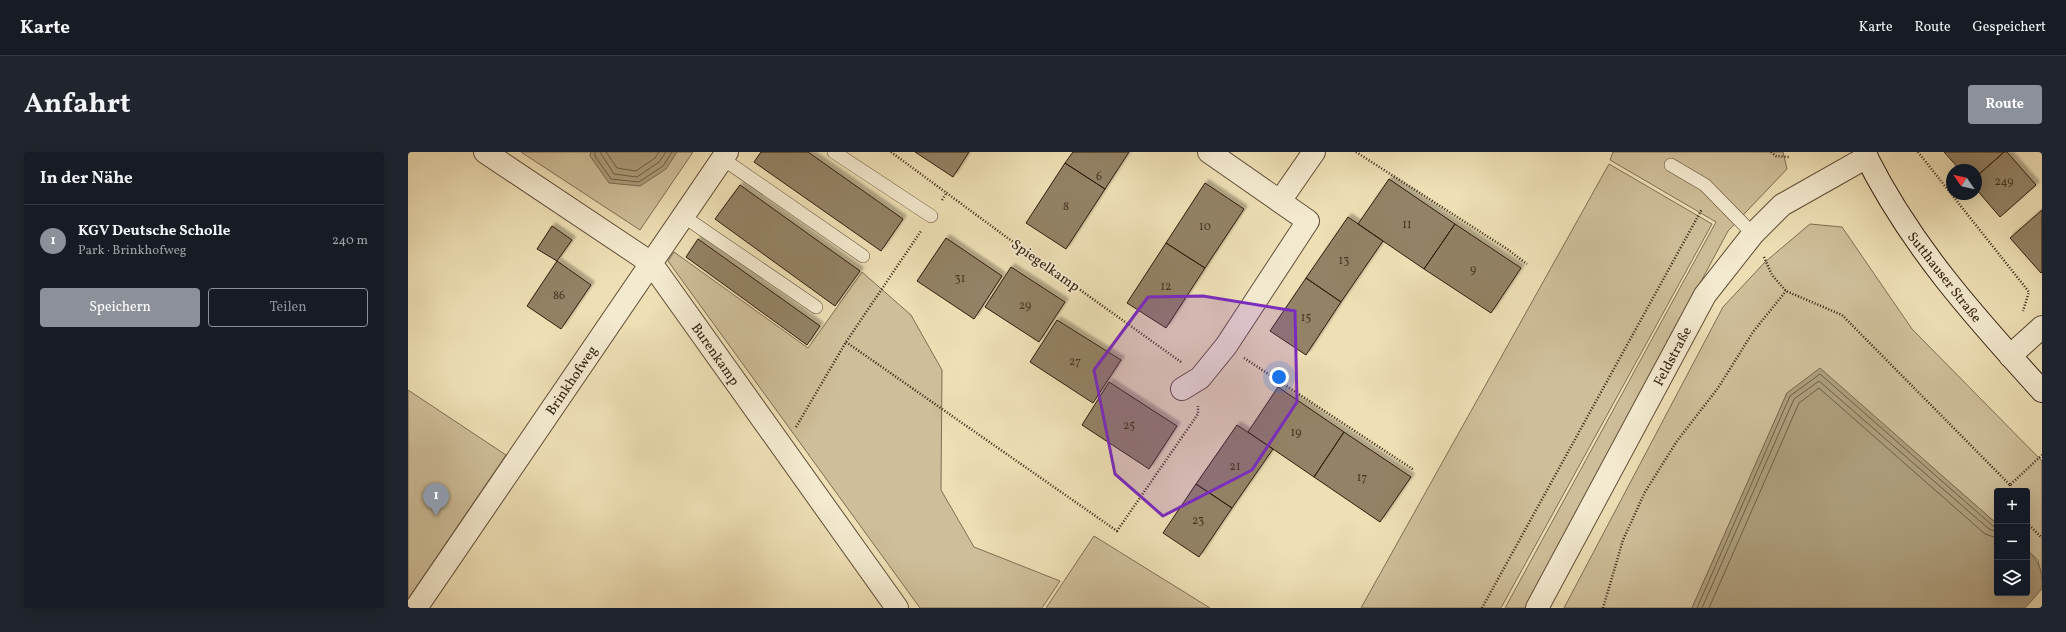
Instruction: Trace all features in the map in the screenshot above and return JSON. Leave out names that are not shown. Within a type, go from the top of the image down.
[{"type":"street","name":"Burenkamp","points":[[485,152],[651,263],[897,608]]},
{"type":"street","points":[[1182,389],[1200,378],[1226,346],[1308,221],[1210,152]]},
{"type":"street","points":[[1280,201],[1314,152]]},
{"type":"street","name":"Feldstraße","points":[[1537,608],[1705,295],[1753,234],[1782,205],[1865,154]]},
{"type":"street","name":"Sutthauser Straße","points":[[1865,154],[1906,227],[1952,290],[2042,391]]},
{"type":"street","name":"Brinkhofweg","points":[[416,608],[725,155]]},
{"type":"street","points":[[2010,356],[2042,327]]},
{"type":"lane","points":[[834,152],[931,216]]},
{"type":"lane","points":[[725,155],[863,256]]},
{"type":"lane","points":[[1671,165],[1705,185],[1753,234]]},
{"type":"lane","points":[[684,216],[816,307]]},
{"type":"path","name":"Spiegelkamp","points":[[891,152],[947,192],[1009,240],[1171,354],[1200,378]]},
{"type":"path","points":[[1356,152],[1507,249],[1527,264]]},
{"type":"path","points":[[1771,152],[1776,156],[1789,157]]},
{"type":"path","points":[[1918,152],[2029,292]]},
{"type":"path","points":[[1482,608],[1712,191]]},
{"type":"path","points":[[783,449],[846,342],[947,192]]},
{"type":"path","points":[[1753,234],[1772,276],[1786,291],[1842,315],[2010,485],[2010,488]]},
{"type":"path","points":[[1604,608],[1623,540],[1645,492],[1677,441],[1718,388],[1753,332],[1786,291]]},
{"type":"path","points":[[846,342],[1117,531],[1198,414],[1200,378]]},
{"type":"path","points":[[1226,346],[1414,470]]},
{"type":"path","points":[[2010,485],[2042,455]]},
{"type":"path","points":[[2028,524],[2042,538]]},
{"type":"highlighted area","points":[[1203,296],[1295,311],[1297,402],[1252,470],[1163,516],[1115,474],[1094,370],[1148,297]]},
{"type":"shaded area","points":[[521,152],[693,152],[640,230]]},
{"type":"shaded area","points":[[1613,152],[1783,152],[1787,169],[1728,231],[1526,608],[1505,608],[1716,222],[1610,160]]},
{"type":"shaded area","points":[[1609,164],[1712,224],[1501,608],[1361,608]]},
{"type":"shaded area","points":[[1810,224],[1842,227],[1912,329],[2042,461],[2042,579],[2038,560],[2030,553],[2030,488],[1994,488],[1994,521],[1820,369],[1787,393],[1692,608],[1564,608],[1723,307],[1765,262]]},
{"type":"shaded area","points":[[674,252],[808,348],[862,272],[911,315],[942,370],[941,490],[974,547],[1060,581],[1042,608],[920,608],[668,261]]},
{"type":"shaded area","points":[[408,390],[506,455],[408,599]]},
{"type":"shaded area","points":[[1094,536],[1210,608],[1046,608]]},
{"type":"water","points":[[591,152],[677,152],[666,169],[640,186],[609,183],[590,156]]},
{"type":"water","points":[[1820,368],[1994,521],[1994,596],[2030,596],[2030,553],[2040,568],[2042,589],[2025,608],[1692,608],[1787,393]]},
{"type":"building","points":[[761,152],[808,152],[903,219],[881,251],[754,162]]},
{"type":"building","points":[[915,152],[969,152],[953,177]]},
{"type":"building","points":[[1073,152],[1129,152],[1105,189],[1065,163]]},
{"type":"building","points":[[1944,152],[2004,152],[1982,172],[1982,164],[1955,164]]},
{"type":"building","points":[[2004,152],[2007,152],[2036,185],[2000,217],[1982,196],[1982,172]]},
{"type":"building","points":[[1065,163],[1105,189],[1066,249],[1026,223]]},
{"type":"building","points":[[1389,179],[1455,224],[1424,269],[1358,224]]},
{"type":"building","points":[[1205,183],[1244,209],[1205,268],[1166,243]]},
{"type":"building","points":[[740,185],[860,271],[835,306],[715,219]]},
{"type":"building","points":[[2042,210],[2042,272],[2041,273],[2010,238]]},
{"type":"building","points":[[1348,217],[1383,241],[1341,302],[1306,278]]},
{"type":"building","points":[[1455,224],[1521,268],[1491,313],[1424,269]]},
{"type":"building","points":[[552,226],[572,240],[557,261],[537,249]]},
{"type":"building","points":[[946,238],[1002,276],[974,319],[917,281]]},
{"type":"building","points":[[698,239],[820,326],[807,345],[686,257]]},
{"type":"building","points":[[1166,243],[1205,268],[1166,328],[1127,303]]},
{"type":"building","points":[[557,261],[591,285],[561,329],[527,306]]},
{"type":"building","points":[[1011,267],[1065,302],[1039,342],[985,307]]},
{"type":"building","points":[[1306,278],[1341,302],[1306,355],[1270,331]]},
{"type":"building","points":[[1057,320],[1121,360],[1093,403],[1030,362]]},
{"type":"building","points":[[1109,382],[1177,426],[1149,469],[1082,425]]},
{"type":"building","points":[[1278,387],[1344,432],[1314,477],[1248,432]]},
{"type":"building","points":[[1237,425],[1273,449],[1232,508],[1196,484]]},
{"type":"building","points":[[1344,432],[1411,477],[1380,522],[1314,477]]},
{"type":"building","points":[[1196,484],[1232,508],[1199,557],[1163,533]]},
{"type":"place","name":"KGV Deutsche Scholle","points":[[436,516]]}]
